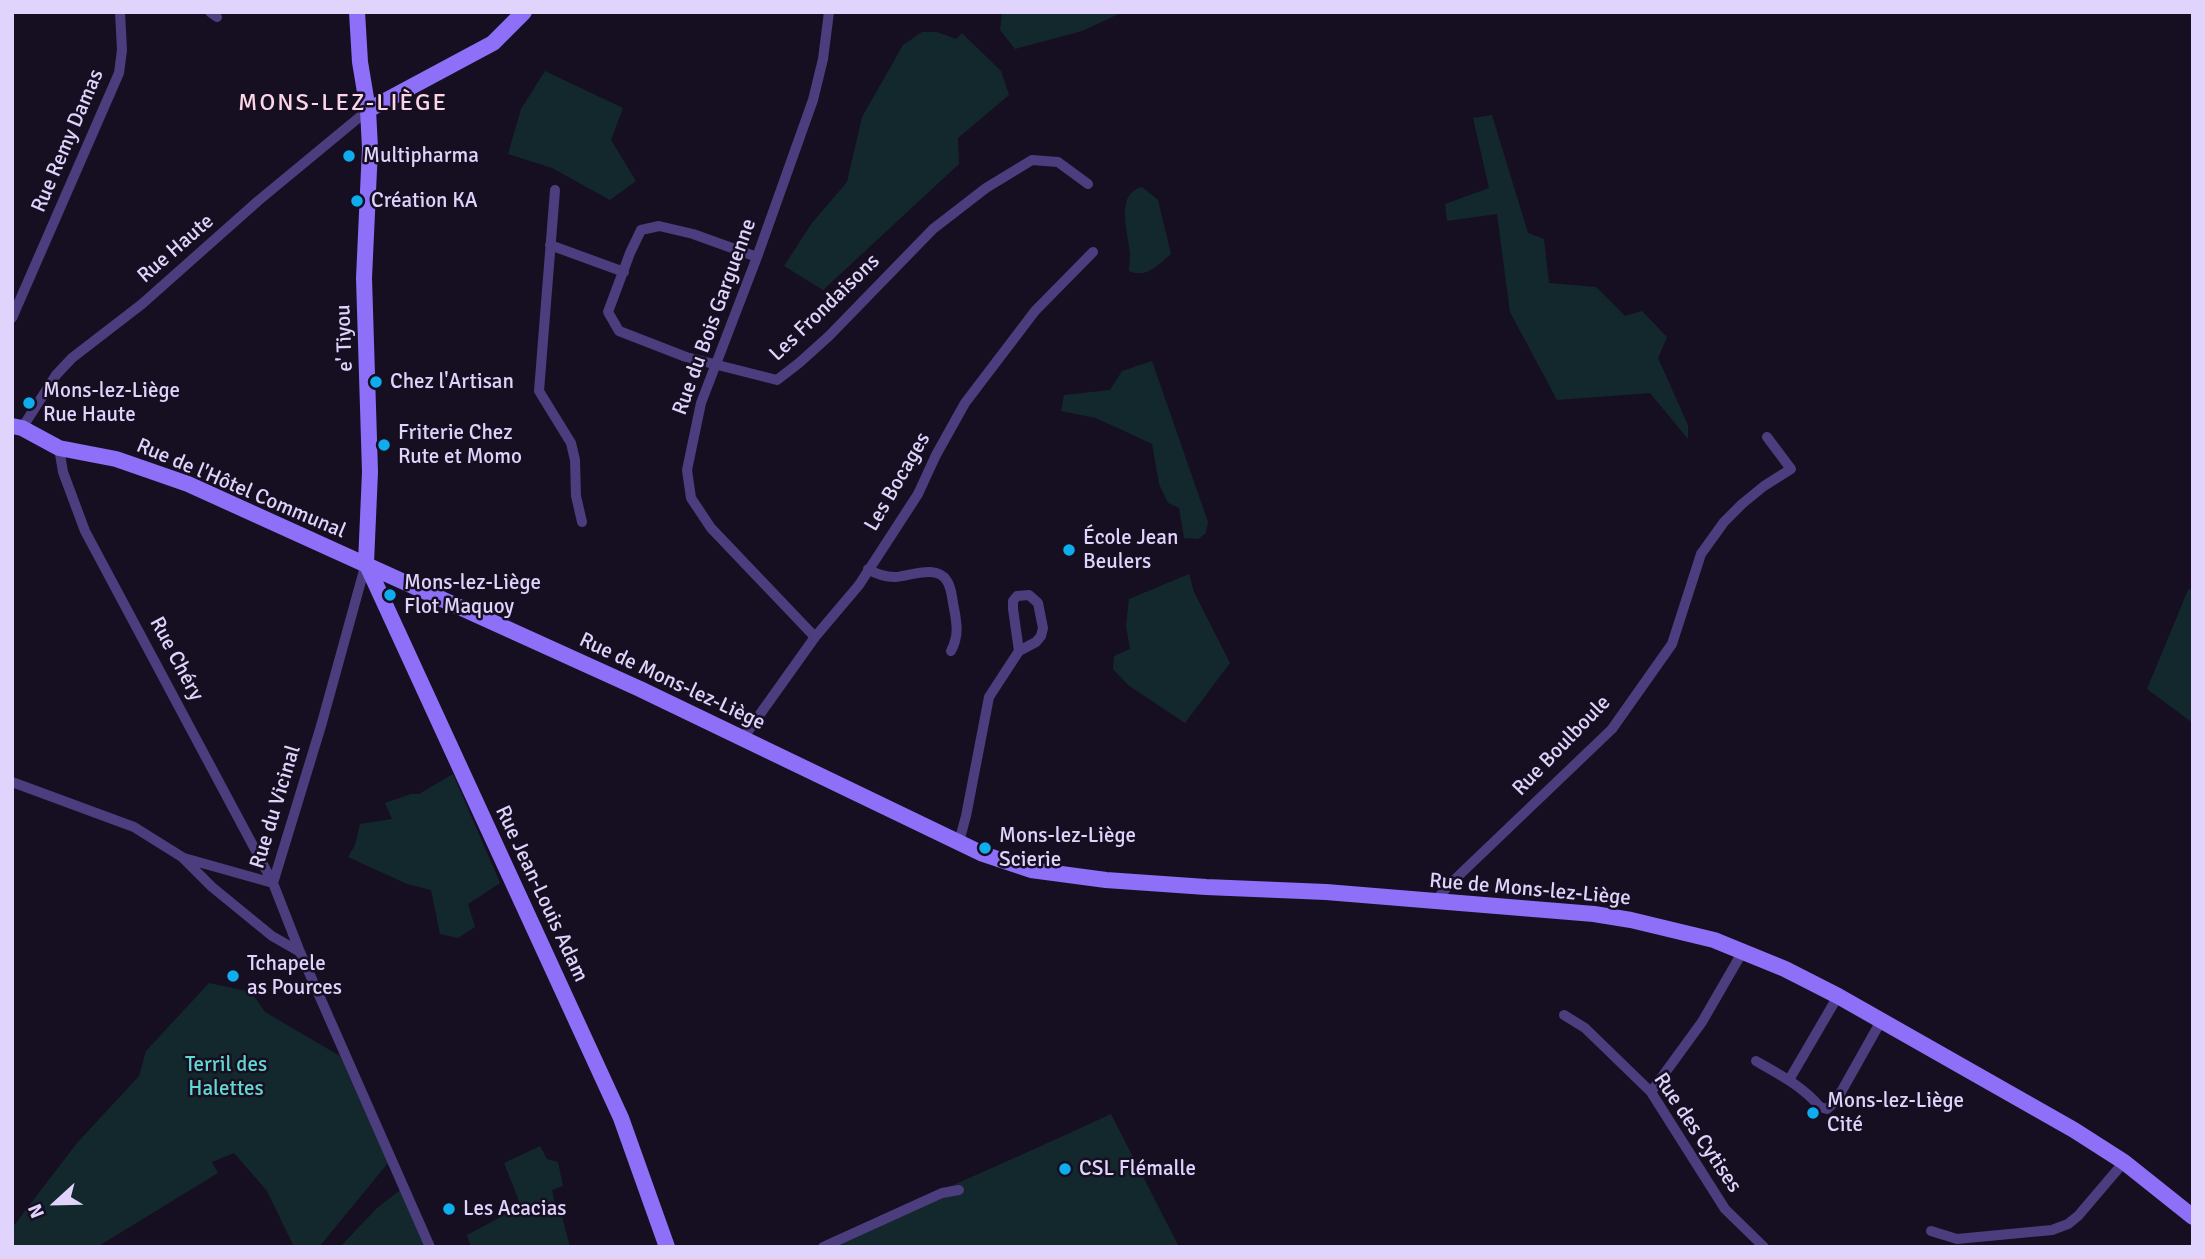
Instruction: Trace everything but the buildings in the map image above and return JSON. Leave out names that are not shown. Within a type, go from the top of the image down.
[{"type":"street","name":"Rue Remy Damas","points":[[12,318],[119,73],[122,50],[120,12]]},
{"type":"street","name":"e' Tiyou","points":[[357,12],[370,148],[364,278],[370,472],[366,564]]},
{"type":"street","points":[[368,110],[493,43],[524,12]]},
{"type":"street","name":"Rue du Bois Garguenne","points":[[815,637],[711,528],[691,498],[687,470],[701,403],[813,100],[823,59],[829,12]]},
{"type":"street","name":"Rue Haute","points":[[17,427],[72,358],[142,304],[277,185],[368,110]]},
{"type":"street","name":"Les Frondaisons","points":[[757,257],[693,234],[659,226],[641,230],[608,312],[619,331],[686,358],[777,380],[829,336],[933,229],[986,188],[1032,160],[1058,162],[1088,184]]},
{"type":"street","points":[[555,190],[539,391],[571,443],[575,488],[582,522]]},
{"type":"street","points":[[550,245],[624,272]]},
{"type":"street","name":"Les Bocages","points":[[743,738],[815,637],[859,585],[918,494],[965,403],[1035,311],[1093,252]]},
{"type":"street","name":"Rue de l'Hôtel Communal","points":[[17,427],[59,448],[116,459],[188,485],[366,564]]},
{"type":"street","name":"Rue Boulboule","points":[[1434,902],[1612,729],[1672,644],[1701,554],[1724,522],[1742,504],[1791,469],[1767,437]]},
{"type":"street","name":"Rue Chéry","points":[[59,448],[63,471],[85,531],[273,883]]},
{"type":"street","name":"Rue de Mons-lez-Liège","points":[[366,564],[743,738],[983,854],[1031,870],[1106,880],[1326,892],[1594,914],[1702,937],[1743,951],[1838,996],[2074,1130],[2124,1162],[2193,1217]]},
{"type":"street","name":"Rue du Vicinal","points":[[366,564],[321,726],[273,883],[300,952],[430,1247]]},
{"type":"street","name":"Rue Jean-Louis Adam","points":[[366,564],[621,1118],[667,1247]]},
{"type":"street","points":[[868,569],[895,577],[936,573],[946,579],[950,586],[957,628],[956,641],[951,651]]},
{"type":"street","points":[[959,842],[989,697],[1019,650],[1036,642],[1042,631],[1038,603],[1029,595],[1017,596],[1013,604],[1019,650]]},
{"type":"street","points":[[12,782],[134,827],[181,857],[212,887],[272,936],[300,952]]},
{"type":"street","points":[[181,857],[273,883]]},
{"type":"street","points":[[1651,1092],[1702,1022],[1743,951]]},
{"type":"street","points":[[1789,1080],[1838,996]]},
{"type":"street","name":"Rue des Cytises","points":[[1564,1015],[1585,1028],[1651,1092],[1725,1209],[1763,1247]]},
{"type":"street","points":[[1756,1061],[1789,1080],[1820,1107],[1827,1109],[1836,1101],[1881,1021]]},
{"type":"street","points":[[1931,1231],[1957,1240],[2052,1230],[2068,1224],[2078,1216],[2124,1162]]},
{"type":"street","points":[[823,1247],[942,1193],[959,1190]]},
{"type":"green space","points":[[1002,12],[1123,12],[1082,31],[1015,49],[1000,30]]},
{"type":"green space","points":[[922,32],[937,32],[956,39],[962,33],[1001,71],[1009,95],[958,138],[959,164],[823,290],[784,266],[812,223],[847,182],[862,117],[903,45]]},
{"type":"green space","points":[[545,71],[623,108],[611,140],[636,181],[610,200],[552,168],[508,154],[521,109]]},
{"type":"green space","points":[[1492,115],[1528,233],[1544,239],[1549,283],[1596,287],[1625,316],[1642,311],[1667,337],[1658,358],[1688,425],[1688,439],[1650,393],[1557,400],[1510,312],[1497,214],[1447,221],[1445,204],[1489,188],[1473,118]]},
{"type":"green space","points":[[1142,187],[1158,200],[1171,254],[1152,270],[1135,273],[1129,271],[1130,254],[1125,216],[1128,198],[1133,191]]},
{"type":"green space","points":[[1152,361],[1208,522],[1206,533],[1198,539],[1184,538],[1179,508],[1168,503],[1159,484],[1152,444],[1096,418],[1061,411],[1064,395],[1110,390],[1122,371]]},
{"type":"green space","points":[[1189,574],[1194,592],[1230,663],[1185,723],[1128,685],[1113,669],[1114,656],[1130,649],[1126,626],[1129,599]]},
{"type":"green space","points":[[2193,588],[2193,723],[2147,689],[2188,590]]},
{"type":"green space","points":[[453,774],[500,883],[468,904],[475,927],[458,938],[440,934],[431,890],[407,884],[348,857],[355,845],[360,824],[392,819],[385,803],[419,794]]},
{"type":"green space","name":"Terril des Halettes","points":[[209,983],[251,992],[265,1012],[340,1056],[388,1163],[319,1247],[294,1247],[267,1191],[234,1153],[212,1162],[218,1173],[97,1247],[12,1247],[12,1228],[77,1143],[139,1076],[146,1051]]},
{"type":"green space","name":"CSL Flémalle","points":[[1111,1114],[1179,1247],[813,1247],[1037,1148]]},
{"type":"green space","points":[[540,1146],[547,1159],[558,1162],[563,1186],[552,1190],[570,1247],[471,1247],[467,1235],[521,1206],[504,1163]]},
{"type":"green space","points":[[400,1190],[426,1247],[340,1247],[376,1209]]},
{"type":"place","name":"Multipharma","points":[[349,156]]},
{"type":"place","name":"Création KA","points":[[357,201]]},
{"type":"place","name":"Chez l'Artisan","points":[[376,382]]},
{"type":"place","name":"Mons-lez-Liège Rue Haute","points":[[29,403]]},
{"type":"place","name":"Friterie Chez Rute et Momo","points":[[384,445]]},
{"type":"place","name":"École Jean Beulers","points":[[1069,550]]},
{"type":"place","name":"Mons-lez-Liège Flot Maquoy","points":[[390,595]]},
{"type":"place","name":"Mons-lez-Liège Scierie","points":[[985,848]]},
{"type":"place","name":"Tchapele as Pources","points":[[233,976]]},
{"type":"place","name":"Mons-lez-Liège Cité","points":[[1813,1113]]},
{"type":"place","name":"CSL Flémalle","points":[[1065,1169]]},
{"type":"place","name":"Les Acacias","points":[[449,1209]]},
{"type":"district","name":"MONS-LEZ-LIÈGE","points":[[343,104]]}]
